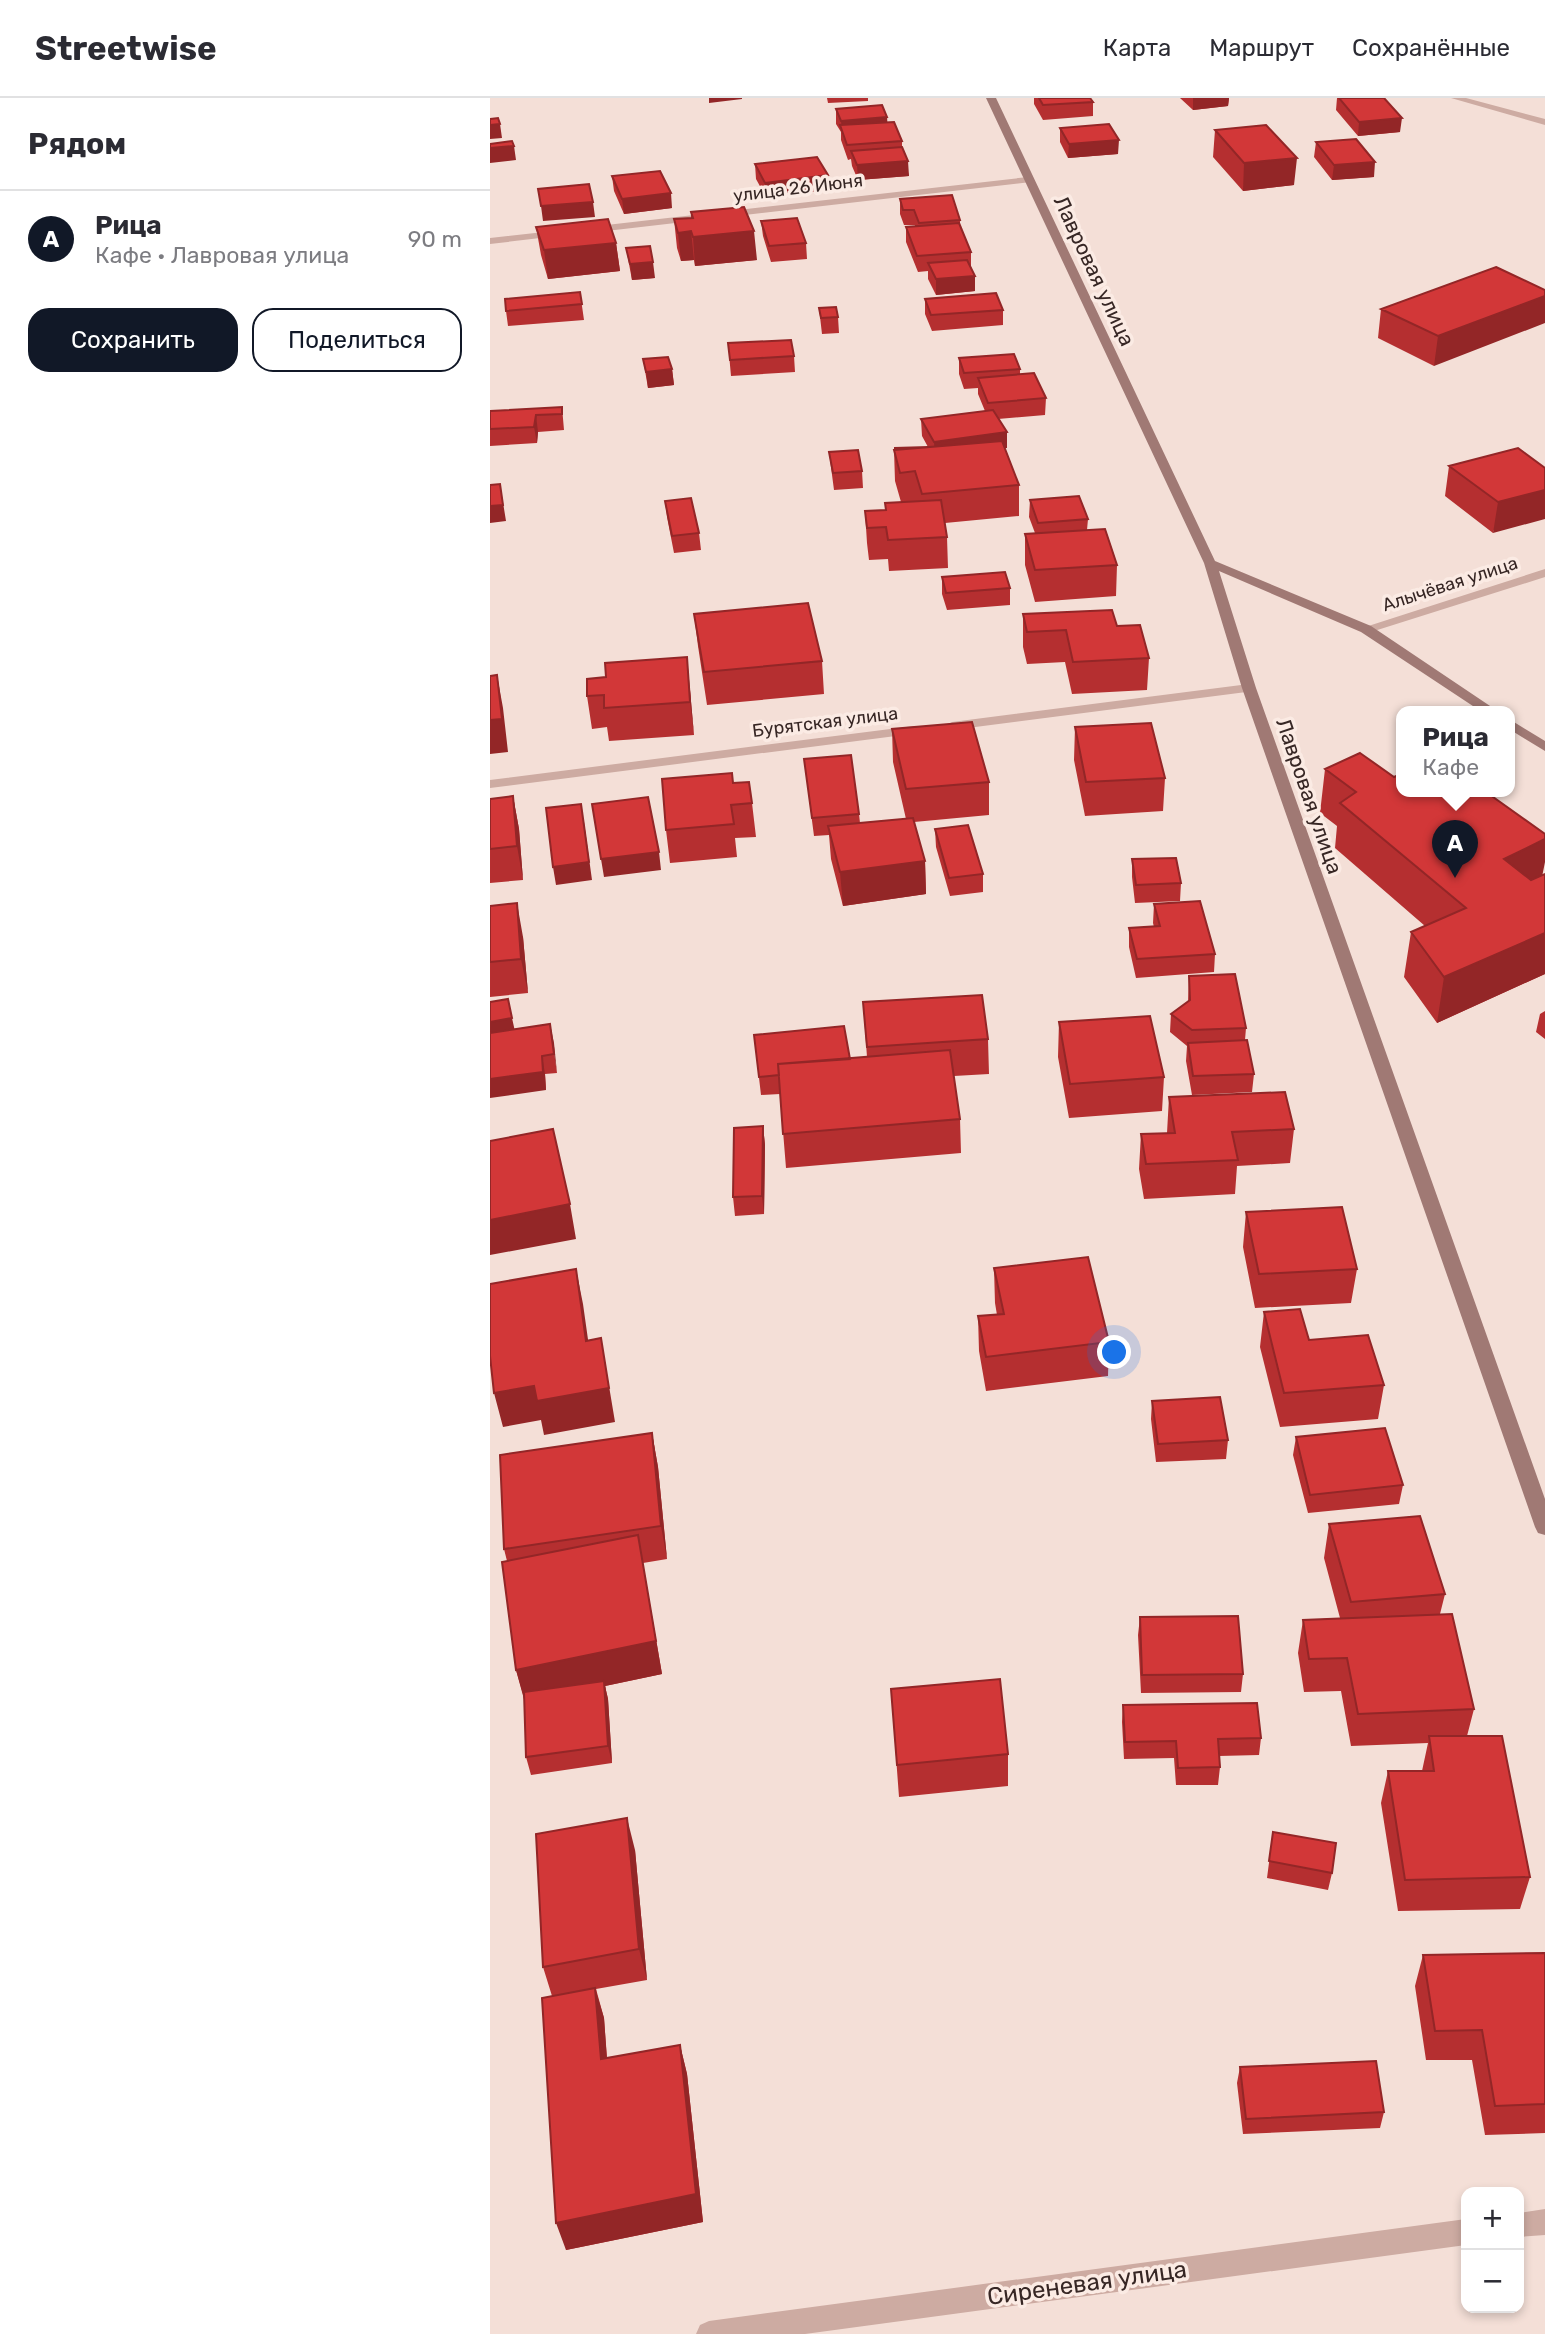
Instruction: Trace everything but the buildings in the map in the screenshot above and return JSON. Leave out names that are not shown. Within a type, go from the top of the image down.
[{"type":"street","name":"Лавровая улица","points":[[991,98],[1210,563],[1249,688],[1545,1527]]},
{"type":"street","points":[[1456,98],[1545,122]]},
{"type":"street","name":"улица 26 Июня","points":[[584,230],[1028,180]]},
{"type":"street","points":[[490,241],[570,232]]},
{"type":"street","points":[[1210,563],[1366,629],[1483,706]]},
{"type":"street","name":"Алычёвая улица","points":[[1366,629],[1545,573]]},
{"type":"street","name":"Бурятская улица","points":[[490,784],[1249,688]]},
{"type":"street","points":[[1515,727],[1545,747]]},
{"type":"street","points":[[1524,2224],[1545,2221]]},
{"type":"street","name":"Сиреневая улица","points":[[709,2334],[1461,2233]]},
{"type":"place","name":"Рица","points":[[1455,878]]}]
